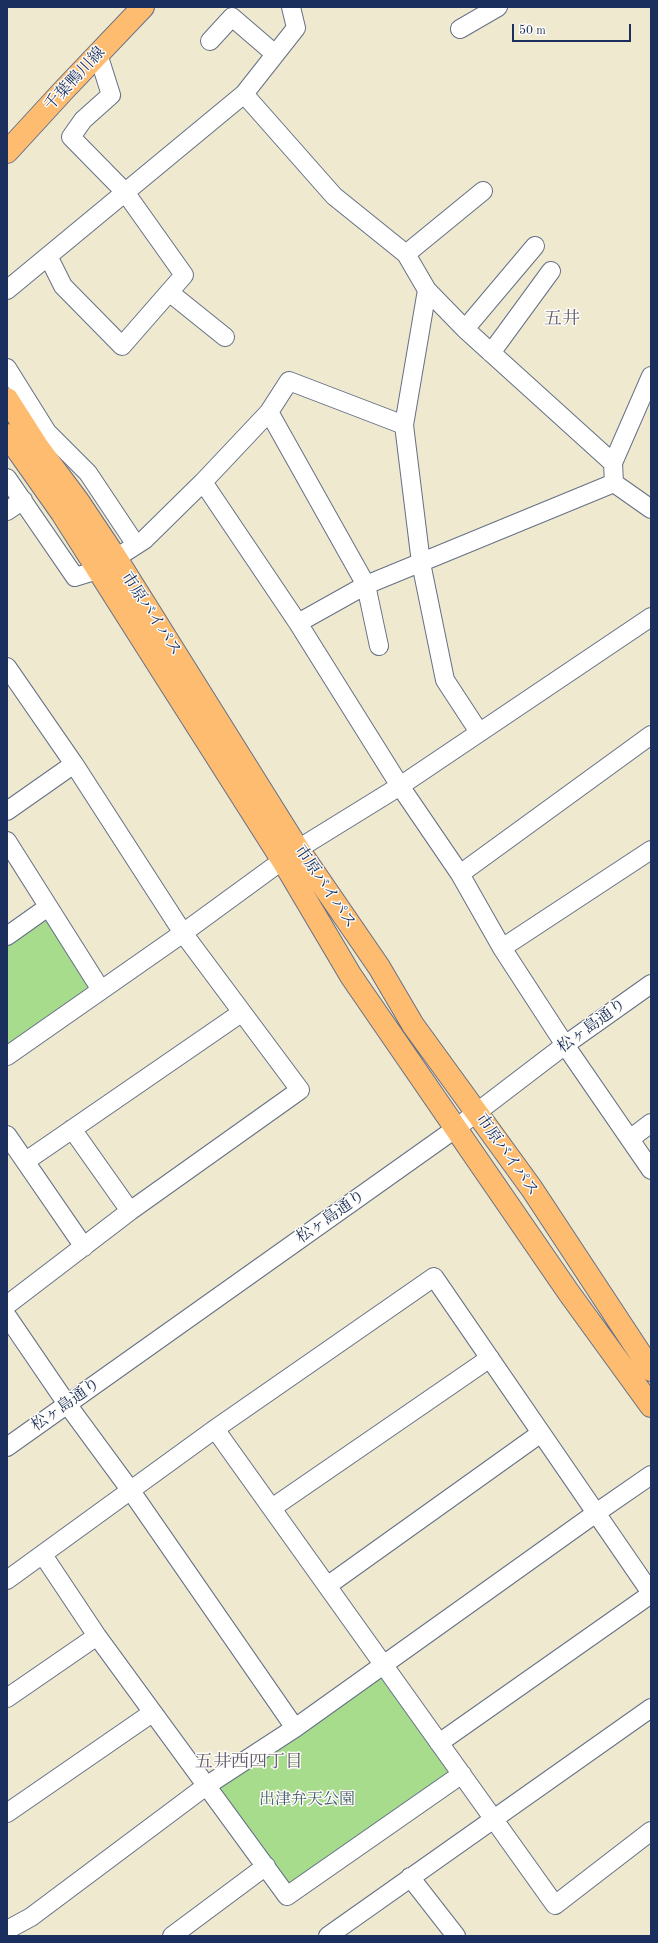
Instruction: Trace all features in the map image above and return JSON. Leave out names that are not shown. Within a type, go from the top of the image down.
[{"type":"main road","name":"千葉鴨川線","points":[[7,152],[143,7]]},
{"type":"main road","name":"市原バイパス","points":[[7,399],[37,446],[78,501],[107,564],[291,855],[379,967],[413,1025],[532,1189],[651,1370]]},
{"type":"main road","name":"市原バイパス","points":[[7,435],[62,513],[107,564]]},
{"type":"main road","name":"市原バイパス","points":[[291,855],[351,976],[455,1129],[651,1406]]},
{"type":"street","points":[[7,290],[244,94],[296,28],[292,7]]},
{"type":"street","points":[[460,29],[498,7]]},
{"type":"street","points":[[210,41],[232,17],[275,54]]},
{"type":"street","points":[[48,256],[63,286],[122,346],[184,275],[125,192],[70,137],[83,120],[111,95],[98,54]]},
{"type":"street","points":[[244,94],[334,196],[406,254],[427,290],[465,329],[613,462]]},
{"type":"street","points":[[406,254],[483,191]]},
{"type":"street","points":[[465,329],[535,246]]},
{"type":"street","points":[[491,353],[551,271]]},
{"type":"street","points":[[427,290],[404,425],[421,563],[445,680],[479,732]]},
{"type":"street","points":[[169,292],[225,337]]},
{"type":"street","points":[[7,368],[47,432],[88,473],[136,545]]},
{"type":"street","points":[[614,483],[613,462],[651,376]]},
{"type":"street","points":[[7,478],[75,577],[107,564],[144,540],[203,482],[269,412],[289,381],[404,425]]},
{"type":"street","points":[[269,412],[366,585],[379,646]]},
{"type":"street","points":[[203,482],[298,623],[400,786],[460,874],[502,948],[566,1046],[651,1170]]},
{"type":"street","points":[[298,623],[366,585],[614,483]]},
{"type":"street","points":[[614,483],[651,509]]},
{"type":"street","points":[[7,511],[23,500]]},
{"type":"street","points":[[7,1056],[183,933],[291,855],[400,786],[651,617]]},
{"type":"street","points":[[7,667],[74,764],[183,933],[241,1013],[300,1090],[130,1211],[7,1306]]},
{"type":"street","points":[[460,874],[651,736]]},
{"type":"street","points":[[7,811],[74,764]]},
{"type":"street","points":[[7,841],[101,990]]},
{"type":"street","points":[[502,948],[651,850]]},
{"type":"street","points":[[7,936],[48,907]]},
{"type":"street","name":"松ヶ島通り","points":[[7,1447],[455,1129],[651,984]]},
{"type":"street","points":[[26,1161],[241,1013]]},
{"type":"street","points":[[630,1139],[651,1123]]},
{"type":"street","points":[[72,1129],[130,1211]]},
{"type":"street","points":[[7,1135],[84,1247]]},
{"type":"street","points":[[7,1580],[215,1429],[434,1277],[651,1594],[439,1743]]},
{"type":"street","points":[[7,1316],[67,1404],[131,1491],[295,1728]]},
{"type":"street","points":[[272,1508],[490,1358]]},
{"type":"street","points":[[215,1429],[555,1905],[651,1830]]},
{"type":"street","points":[[327,1586],[541,1433]]},
{"type":"street","points":[[7,1930],[31,1917],[206,1786],[295,1728],[596,1512],[651,1475]]},
{"type":"street","points":[[43,1555],[97,1636],[287,1896],[462,1774]]},
{"type":"street","points":[[7,1698],[97,1636]]},
{"type":"street","points":[[328,1936],[651,1708]]},
{"type":"street","points":[[7,1813],[152,1712]]},
{"type":"street","points":[[172,1936],[266,1866]]},
{"type":"street","points":[[410,1877],[456,1936]]},
{"type":"green space","points":[[48,907],[101,990],[7,1057],[7,936]]},
{"type":"green space","name":"出津弁天公園","points":[[383,1665],[462,1774],[287,1896],[206,1786]]},
{"type":"district","name":"五井","points":[[562,319]]},
{"type":"district","name":"五井西四丁目","points":[[249,1762]]}]
